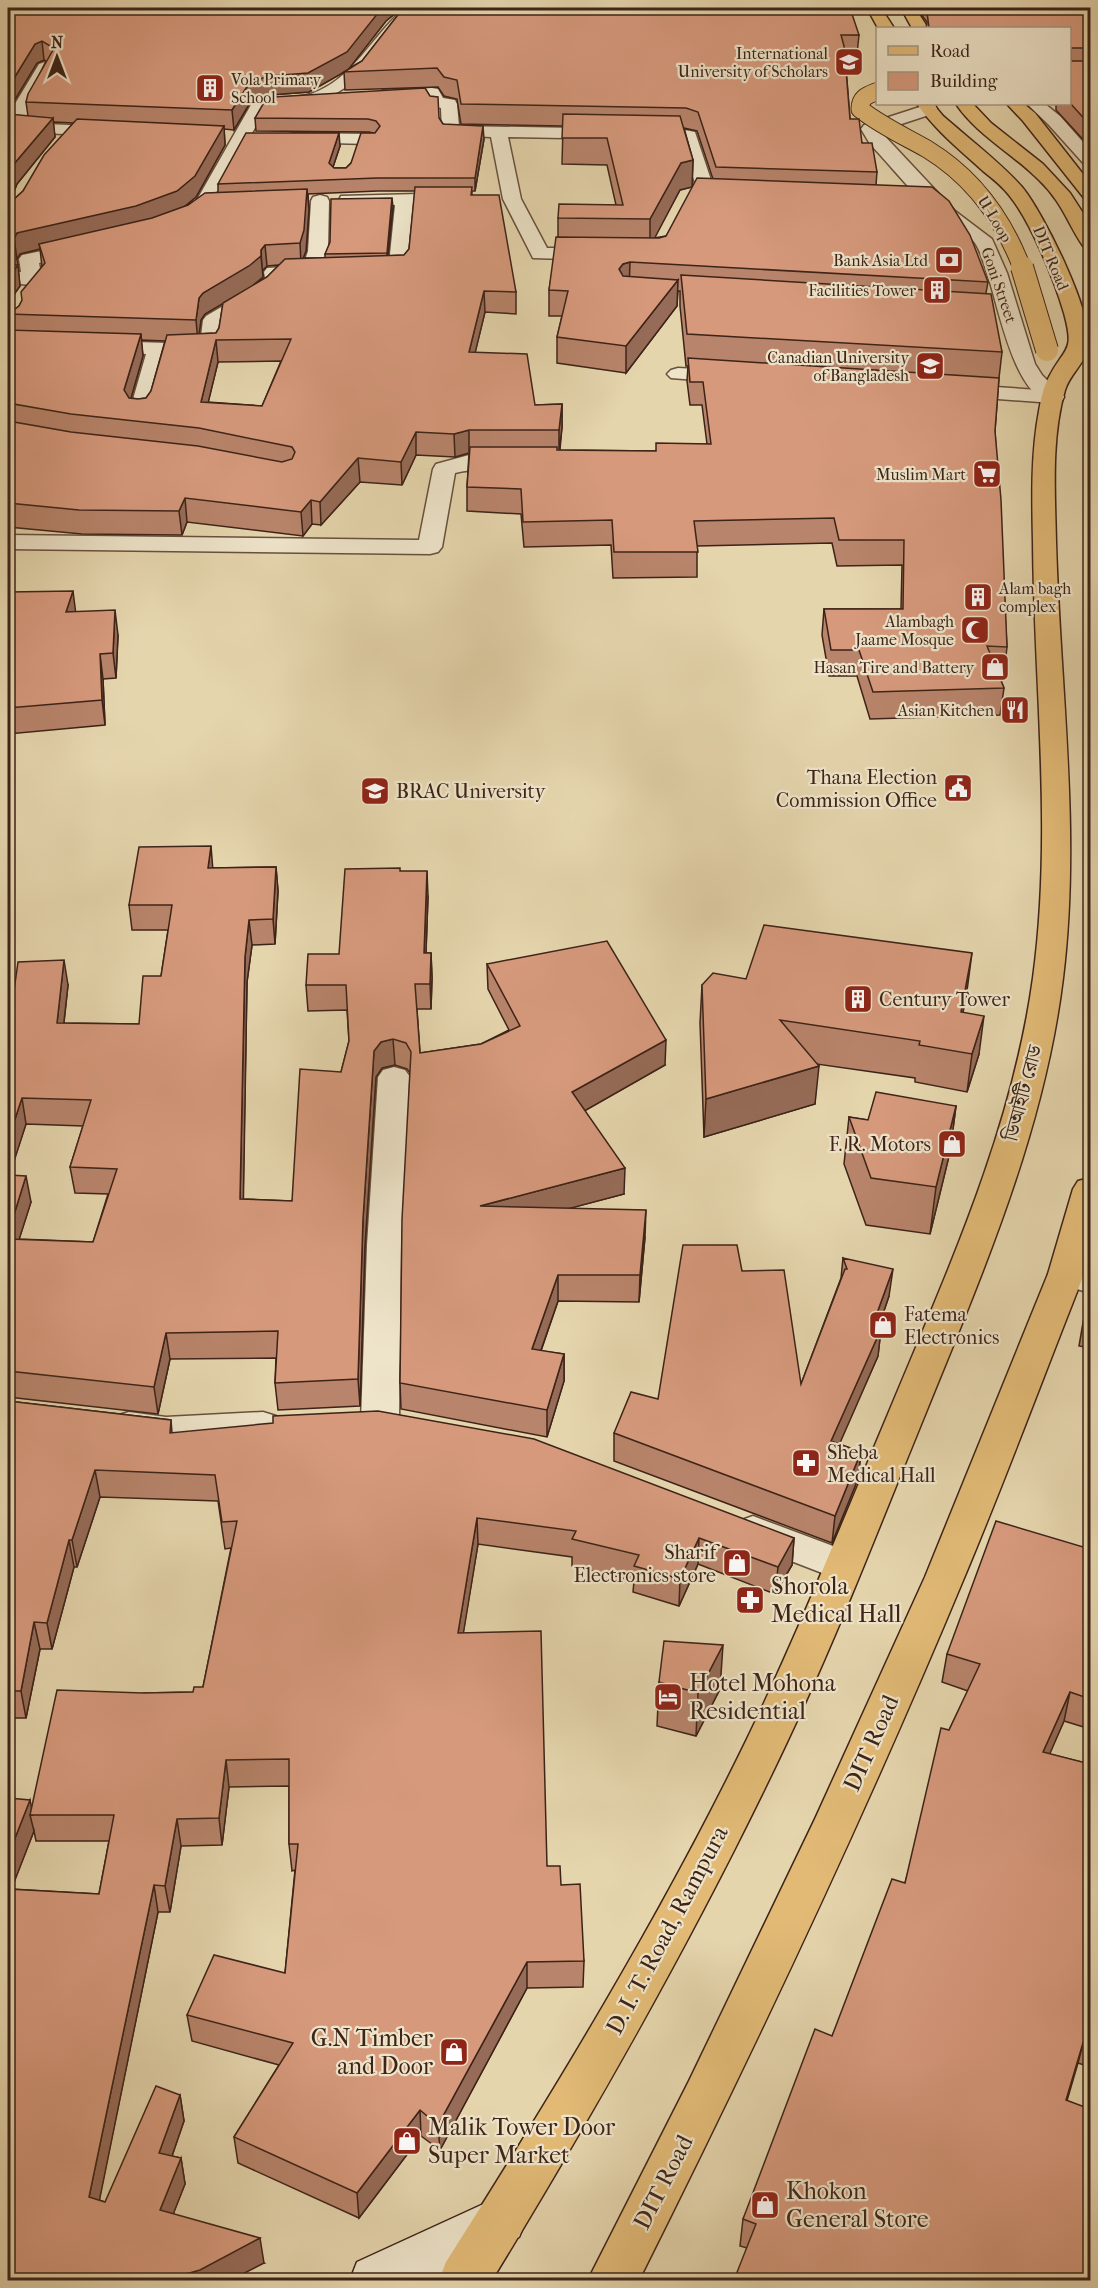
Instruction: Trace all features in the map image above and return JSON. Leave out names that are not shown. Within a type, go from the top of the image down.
[{"type":"main road","points":[[874,8],[885,27]]},
{"type":"main road","points":[[908,8],[919,27]]},
{"type":"main road","name":"U-Loop","points":[[876,92],[864,97],[860,102],[860,109],[939,157],[966,178],[986,200],[1015,252],[1037,308],[1051,362],[1059,375]]},
{"type":"main road","points":[[965,105],[997,138],[1026,159],[1059,191],[1078,216],[1090,242]]},
{"type":"main road","points":[[1017,105],[1090,194]]},
{"type":"main road","name":"DIT Road","points":[[843,1566],[973,1251],[1020,1119],[1038,1039],[1055,924],[1059,863],[1044,519],[1046,454],[1053,397],[1059,375],[1074,358],[1079,347],[1079,332],[1069,301],[1032,216],[1015,190],[937,120],[927,106]]},
{"type":"main road","name":"DIT Road","points":[[613,2280],[706,2097],[837,1819],[1078,1278],[1090,1189]]},
{"type":"main road","name":"D. I. T. Road, Rampura","points":[[464,2280],[587,2075],[674,1921],[766,1743],[843,1566]]},
{"type":"street","points":[[314,99],[355,75],[394,25],[414,8]]},
{"type":"street","points":[[45,67],[13,112],[16,128],[130,133]]},
{"type":"street","points":[[164,226],[182,219],[202,206],[262,104],[314,99],[432,93],[437,102],[449,104],[451,130],[685,135],[689,136],[697,194],[753,195]]},
{"type":"street","points":[[1036,105],[1054,120],[1090,160]]},
{"type":"street","name":"Goni Street","points":[[927,106],[870,129],[876,140],[948,214],[983,239],[1025,364],[1034,378],[1053,397]]},
{"type":"street","points":[[59,147],[74,130]]},
{"type":"street","points":[[498,131],[512,199],[540,254],[611,254]]},
{"type":"street","points":[[220,136],[361,139],[347,157]]},
{"type":"street","points":[[354,271],[398,270],[405,199]]},
{"type":"street","points":[[297,202],[512,199]]},
{"type":"street","points":[[310,272],[318,251],[320,201]]},
{"type":"street","points":[[913,201],[936,202]]},
{"type":"street","points":[[202,206],[226,205]]},
{"type":"street","points":[[24,300],[36,283],[32,279],[30,259],[103,244]]},
{"type":"street","points":[[8,344],[209,350],[213,320],[260,293],[275,280],[274,272],[332,272]]},
{"type":"street","points":[[8,277],[32,279]]},
{"type":"street","points":[[987,316],[1011,318]]},
{"type":"street","points":[[140,413],[158,350]]},
{"type":"street","points":[[678,374],[748,377]]},
{"type":"street","points":[[934,388],[1053,397]]},
{"type":"street","points":[[8,542],[430,547],[444,469],[469,462],[537,462]]},
{"type":"street","points":[[380,1423],[384,1245],[394,1077]]},
{"type":"street","points":[[98,1423],[166,1431],[291,1425]]},
{"type":"street","points":[[723,1520],[843,1566]]},
{"type":"street","points":[[375,2280],[502,2219]]},
{"type":"building","points":[[382,8],[347,52],[308,73],[269,76],[250,82],[232,110],[26,102],[28,94],[53,50],[42,41],[35,44],[8,88],[8,9]]},
{"type":"building","points":[[405,8],[850,8],[859,35],[841,35],[844,46],[850,119],[859,119],[862,143],[872,143],[877,172],[716,167],[698,112],[686,108],[461,104],[457,80],[444,77],[437,68],[344,72],[362,61]]},
{"type":"building","points":[[1090,8],[1090,48],[1071,48],[1071,27],[929,27],[927,12],[931,12],[932,9]]},
{"type":"building","points":[[1071,61],[1090,61],[1090,125],[1071,104]]},
{"type":"building","points":[[425,88],[430,96],[438,97],[439,118],[443,124],[483,126],[475,178],[377,178],[218,184],[246,133],[339,133],[329,163],[334,168],[346,168],[351,163],[361,133],[375,133],[380,126],[376,121],[368,119],[255,118],[266,99]]},
{"type":"building","points":[[8,114],[53,118],[14,164],[8,180]]},
{"type":"building","points":[[563,114],[680,116],[693,160],[681,163],[650,219],[558,218],[559,204],[623,205],[607,138],[562,138]]},
{"type":"building","points":[[77,119],[224,126],[195,176],[177,191],[136,206],[17,233],[14,238],[15,248],[8,248],[8,202],[23,191],[44,155]]},
{"type":"building","points":[[697,178],[932,187],[949,201],[970,235],[988,282],[630,262],[623,264],[619,269],[623,276],[678,280],[626,346],[557,337],[568,291],[549,290],[556,237],[659,238],[666,236]]},
{"type":"building","points":[[415,187],[472,187],[471,195],[499,195],[516,292],[484,291],[469,352],[527,354],[535,405],[562,404],[559,430],[469,430],[454,434],[416,432],[401,462],[358,458],[320,502],[311,500],[301,512],[185,498],[179,511],[79,510],[8,503],[8,421],[71,432],[198,446],[282,462],[292,459],[295,452],[292,447],[199,428],[71,414],[8,403],[8,330],[141,334],[124,390],[129,398],[146,398],[151,391],[167,335],[216,333],[223,303],[267,277],[285,259],[404,255],[409,249]],"holes":[[[291,339],[262,406],[201,402],[216,340]]]},
{"type":"building","points":[[307,189],[304,230],[300,243],[265,245],[261,250],[261,256],[249,266],[203,293],[199,298],[196,320],[8,314],[19,306],[22,300],[21,292],[45,263],[39,244],[152,218],[188,205],[205,193]]},
{"type":"building","points":[[392,198],[387,253],[325,254],[330,242],[331,199]]},
{"type":"building","points":[[8,264],[18,265],[8,278]]},
{"type":"building","points":[[681,275],[991,294],[1002,352],[687,334]]},
{"type":"building","points":[[688,358],[999,378],[995,431],[1001,500],[1007,647],[987,646],[1004,688],[873,692],[859,650],[831,650],[824,609],[903,609],[904,540],[839,540],[834,518],[694,521],[698,552],[614,552],[612,520],[523,522],[521,489],[467,487],[470,447],[557,447],[557,450],[656,451],[656,443],[711,444],[703,382],[690,382]]},
{"type":"building","points":[[73,591],[66,612],[115,610],[113,653],[100,654],[102,700],[8,708],[8,592]]},
{"type":"building","points":[[211,846],[208,868],[276,867],[273,919],[249,920],[245,957],[240,1199],[292,1201],[300,1069],[341,1072],[349,1041],[346,985],[306,985],[308,954],[339,954],[345,869],[400,868],[400,871],[427,871],[424,953],[431,953],[430,984],[415,984],[420,1053],[481,1044],[520,1026],[487,964],[607,941],[666,1040],[572,1092],[625,1168],[480,1206],[646,1210],[640,1275],[558,1275],[532,1349],[564,1354],[547,1410],[400,1383],[402,1219],[411,1052],[406,1043],[393,1039],[381,1042],[374,1051],[363,1219],[358,1379],[275,1383],[278,1331],[166,1333],[154,1387],[8,1371],[8,1239],[93,1242],[117,1169],[70,1167],[91,1100],[22,1098],[8,1140],[8,1020],[10,1019],[18,962],[64,960],[57,1023],[139,1024],[143,976],[161,976],[172,905],[129,905],[139,847]]},
{"type":"building","points":[[764,925],[972,953],[961,1012],[984,1016],[972,1054],[919,1045],[920,1041],[780,1020],[819,1066],[706,1099],[702,985],[713,973],[746,979]]},
{"type":"building","points":[[876,1092],[956,1106],[936,1187],[871,1178],[849,1117],[868,1120]]},
{"type":"building","points":[[8,1175],[26,1176],[8,1234]]},
{"type":"building","points":[[683,1245],[737,1245],[742,1271],[784,1270],[801,1384],[845,1269],[847,1269],[843,1258],[893,1269],[872,1327],[881,1329],[831,1441],[861,1452],[835,1516],[614,1433],[631,1392],[658,1399]]},
{"type":"building","points":[[1090,1296],[1090,1319],[1084,1317]]},
{"type":"building","points":[[8,1401],[171,1420],[170,1433],[273,1423],[273,1416],[378,1411],[534,1439],[794,1538],[778,1567],[699,1538],[680,1579],[634,1566],[639,1555],[572,1539],[576,1531],[477,1518],[458,1633],[541,1631],[547,1866],[560,1866],[561,1885],[580,1884],[584,1961],[527,1962],[438,2125],[420,2110],[357,2193],[234,2137],[293,2043],[187,2015],[214,1955],[285,1973],[298,1844],[289,1844],[289,1759],[226,1760],[219,1818],[177,1819],[165,1886],[154,1885],[89,2197],[105,2202],[156,2086],[180,2095],[159,2153],[181,2158],[160,2210],[260,2238],[200,2270],[165,2280],[8,2280],[8,1889],[99,1894],[114,1815],[30,1815],[57,1690],[193,1692],[194,1687],[203,1687],[237,1521],[222,1522],[215,1475],[95,1470],[72,1540],[69,1540],[47,1623],[34,1622],[21,1691],[8,1691]]},
{"type":"building","points":[[996,1521],[1090,1549],[1090,1699],[1070,1692],[1043,1752],[1090,1764],[1090,2037],[1085,2036],[1066,2100],[1090,2109],[1090,2280],[734,2280],[756,2224],[743,2219],[815,2029],[832,2036],[892,1879],[905,1883],[941,1728],[949,1730],[980,1664],[947,1654]]},
{"type":"building","points":[[664,1641],[723,1645],[698,1693],[659,1682]]},
{"type":"building","points":[[8,1798],[30,1800],[8,1856]]},
{"type":"place","name":"International University of Scholars","points":[[849,62]]},
{"type":"place","name":"Vola Primary School","points":[[210,88]]},
{"type":"place","name":"Bank Asia Ltd","points":[[949,260]]},
{"type":"place","name":"Facilities Tower","points":[[937,290]]},
{"type":"place","name":"Canadian University of Bangladesh","points":[[930,366]]},
{"type":"place","name":"Muslim Mart","points":[[987,474]]},
{"type":"place","name":"Alam bagh complex","points":[[978,597]]},
{"type":"place","name":"Alambagh Jaame Mosque","points":[[975,630]]},
{"type":"place","name":"Hasan Tire and Battery","points":[[995,667]]},
{"type":"place","name":"Asian Kitchen","points":[[1015,710]]},
{"type":"place","name":"Thana Election Commission Office","points":[[958,788]]},
{"type":"place","name":"BRAC University","points":[[375,791]]},
{"type":"place","name":"Century Tower","points":[[858,999]]},
{"type":"place","name":"F. R. Motors","points":[[952,1144]]},
{"type":"place","name":"Fatema Electronics","points":[[883,1325]]},
{"type":"place","name":"Sheba Medical Hall","points":[[806,1463]]},
{"type":"place","name":"Sharif Electronics store","points":[[737,1563]]},
{"type":"place","name":"Shorola Medical Hall","points":[[750,1600]]},
{"type":"place","name":"Hotel Mohona Residential","points":[[668,1697]]},
{"type":"place","name":"G.N Timber and Door","points":[[454,2052]]},
{"type":"place","name":"Malik Tower Door Super Market","points":[[407,2141]]},
{"type":"place","name":"Khokon General Store","points":[[765,2205]]}]
